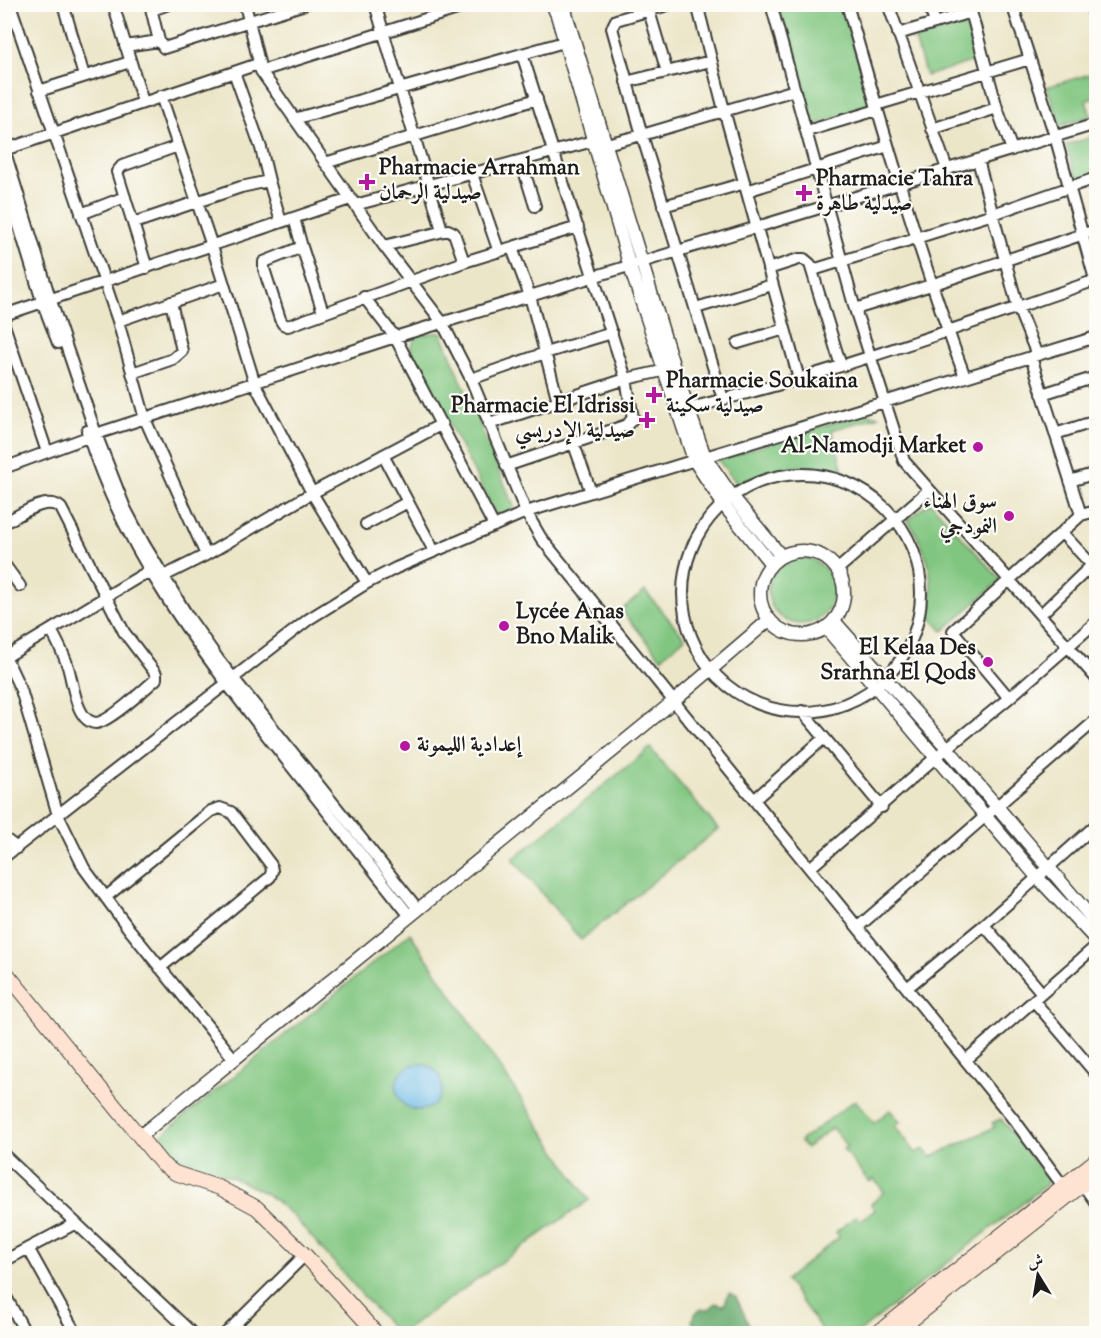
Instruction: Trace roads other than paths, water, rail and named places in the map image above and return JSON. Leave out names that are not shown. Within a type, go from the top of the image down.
[{"type":"main road","points":[[4,970],[162,1164],[175,1173],[220,1188],[257,1208],[305,1255],[377,1334]]},
{"type":"main road","points":[[894,1334],[1079,1180],[1096,1160]]},
{"type":"main road","points":[[1079,1180],[1096,1174]]},
{"type":"main road","points":[[876,1334],[1067,1190]]},
{"type":"street","points":[[63,4],[84,76]]},
{"type":"street","points":[[113,4],[143,102]]},
{"type":"street","points":[[169,4],[151,7],[161,46],[168,47],[305,4]]},
{"type":"street","points":[[245,4],[259,68],[384,246],[442,322],[471,379],[525,512],[541,537],[966,1060],[1067,1190]]},
{"type":"street","points":[[375,4],[442,230]]},
{"type":"street","points":[[46,300],[5,150],[234,72],[259,68],[473,4]]},
{"type":"street","points":[[552,4],[593,141],[700,458],[728,500],[776,560]]},
{"type":"street","points":[[566,4],[566,14],[606,144],[636,265]]},
{"type":"street","points":[[672,4],[616,20],[612,25],[626,82],[723,399]]},
{"type":"street","points":[[697,4],[756,227],[800,379]]},
{"type":"street","points":[[771,4],[855,309],[904,461],[1096,677]]},
{"type":"street","points":[[847,4],[899,185],[965,377]]},
{"type":"street","points":[[888,4],[947,169]]},
{"type":"street","points":[[929,4],[934,23]]},
{"type":"street","points":[[688,409],[871,357],[1096,281],[1055,136],[1013,6],[1026,4]]},
{"type":"street","points":[[1091,4],[1096,22]]},
{"type":"street","points":[[11,7],[105,281],[145,419],[206,555]]},
{"type":"street","points":[[898,34],[934,23],[970,8],[997,108],[1012,150]]},
{"type":"street","points":[[650,11],[667,72]]},
{"type":"street","points":[[125,46],[159,41]]},
{"type":"street","points":[[294,119],[564,42]]},
{"type":"street","points":[[506,466],[627,425],[633,418],[626,379],[612,333],[522,54]]},
{"type":"street","points":[[807,131],[919,92],[1029,59]]},
{"type":"street","points":[[626,82],[711,61]]},
{"type":"street","points":[[39,91],[130,62]]},
{"type":"street","points":[[234,72],[261,148],[281,222]]},
{"type":"street","points":[[4,315],[294,218],[593,141],[606,144],[642,135],[795,90]]},
{"type":"street","points":[[161,96],[212,246],[255,384],[312,493],[367,583]]},
{"type":"street","points":[[325,163],[537,99]]},
{"type":"street","points":[[932,129],[997,108]]},
{"type":"street","points":[[4,468],[92,435],[442,322],[1096,124]]},
{"type":"street","points":[[147,268],[118,176],[119,168],[178,146]]},
{"type":"street","points":[[663,206],[818,170],[888,147]]},
{"type":"street","points":[[978,160],[1018,308],[1034,356],[1042,394],[1081,515]]},
{"type":"street","points":[[521,161],[535,206]]},
{"type":"street","points":[[472,174],[498,252]]},
{"type":"street","points":[[4,177],[74,390],[120,514],[150,573],[186,629],[413,911]]},
{"type":"street","points":[[813,270],[993,214],[1096,178]]},
{"type":"street","points":[[134,223],[241,187],[269,181]]},
{"type":"street","points":[[81,214],[125,197]]},
{"type":"street","points":[[294,218],[323,312]]},
{"type":"street","points":[[302,247],[264,262],[264,269],[280,319],[288,326],[411,280],[578,227]]},
{"type":"street","points":[[384,246],[448,230],[454,233],[464,262]]},
{"type":"street","points":[[855,309],[932,286],[1005,259],[1096,230]]},
{"type":"street","points":[[512,248],[530,296],[558,401]]},
{"type":"street","points":[[768,269],[799,259],[807,261],[813,270],[842,366]]},
{"type":"street","points":[[118,321],[224,284]]},
{"type":"street","points":[[696,308],[772,285]]},
{"type":"street","points":[[364,297],[395,337],[494,526]]},
{"type":"street","points":[[132,373],[173,359],[182,351],[171,303]]},
{"type":"street","points":[[4,325],[47,452]]},
{"type":"street","points":[[738,343],[785,329]]},
{"type":"street","points":[[471,379],[544,353],[612,333]]},
{"type":"street","points":[[4,857],[309,619],[367,583],[434,551],[525,512],[1096,337]]},
{"type":"street","points":[[489,424],[626,379],[669,369]]},
{"type":"street","points":[[669,369],[688,409],[700,458]]},
{"type":"street","points":[[1042,394],[1096,378]]},
{"type":"street","points":[[1055,434],[1096,421]]},
{"type":"street","points":[[234,1059],[160,968],[84,868],[58,815],[21,690],[5,656],[142,575],[150,573],[163,575],[206,555],[312,493],[441,424]]},
{"type":"street","points":[[92,435],[144,544],[230,681]]},
{"type":"street","points":[[573,442],[591,492]]},
{"type":"street","points":[[383,455],[434,551]]},
{"type":"street","points":[[1070,481],[1096,473]]},
{"type":"street","points":[[800,474],[836,478],[869,494],[896,518],[917,559],[921,582],[921,605],[915,632],[903,656],[881,682],[854,700],[828,709],[802,711],[767,706],[736,692],[710,668],[694,643],[685,614],[683,584],[689,554],[703,526],[728,500],[764,480],[800,474]]},
{"type":"street","points":[[838,569],[929,490]]},
{"type":"street","points":[[366,524],[408,502]]},
{"type":"street","points":[[4,523],[43,504],[57,504],[62,508],[124,632],[156,676],[153,682],[104,721],[91,722],[79,708],[67,662],[51,630]]},
{"type":"street","points":[[1009,698],[953,631],[1081,515],[1096,511]]},
{"type":"street","points":[[1040,615],[1094,563],[1062,533]]},
{"type":"street","points":[[796,550],[812,551],[827,558],[838,569],[844,586],[843,605],[830,624],[812,634],[796,635],[781,630],[769,620],[762,606],[760,591],[763,576],[776,560],[796,550]]},
{"type":"street","points":[[4,564],[20,586]]},
{"type":"street","points":[[140,1136],[769,620]]},
{"type":"street","points":[[810,868],[882,807],[936,757],[1009,698],[1096,622]]},
{"type":"street","points":[[830,624],[881,682],[948,749],[1096,923]]},
{"type":"street","points":[[881,682],[936,757],[1037,877],[1096,940]]},
{"type":"street","points":[[802,711],[882,807]]},
{"type":"street","points":[[858,927],[1096,720]]},
{"type":"street","points":[[754,800],[824,738]]},
{"type":"street","points":[[106,897],[215,809],[224,808],[231,812],[244,829],[271,865],[270,877],[160,968]]},
{"type":"street","points":[[907,988],[984,925],[1096,825]]},
{"type":"street","points":[[4,838],[17,848]]},
{"type":"street","points":[[984,925],[1096,1074]]},
{"type":"street","points":[[966,1060],[1096,946]]},
{"type":"street","points":[[4,1155],[191,1333]]},
{"type":"street","points":[[1079,1180],[1096,1203]]},
{"type":"street","points":[[4,1261],[76,1223]]},
{"type":"street","points":[[28,1248],[76,1334]]},
{"type":"street","points":[[225,1334],[305,1255]]},
{"type":"street","points":[[4,1293],[26,1334]]},
{"type":"water","points":[[419,1064],[435,1071],[442,1087],[435,1103],[419,1110],[403,1103],[396,1087],[403,1071]]},
{"type":"place","name":"Pharmacie Arrahman صيدلية الرحمان","points":[[367,182]]},
{"type":"place","name":"Pharmacie Tahra صيدلية طاهرة","points":[[804,193]]},
{"type":"place","name":"Pharmacie Soukaina صيدلية سكينة","points":[[654,395]]},
{"type":"place","name":"Pharmacie El Idrissi صيدلية الإدريسي","points":[[647,420]]},
{"type":"place","name":"Al-Namodji Market","points":[[978,447]]},
{"type":"place","name":"سوق الهناء النمودجي","points":[[1009,516]]},
{"type":"place","name":"Lycée Anas Bno Malik","points":[[504,626]]},
{"type":"place","name":"El Kelaa Des Srarhna El Qods","points":[[988,662]]},
{"type":"place","name":"إعدادية الليمونة","points":[[405,746]]}]
